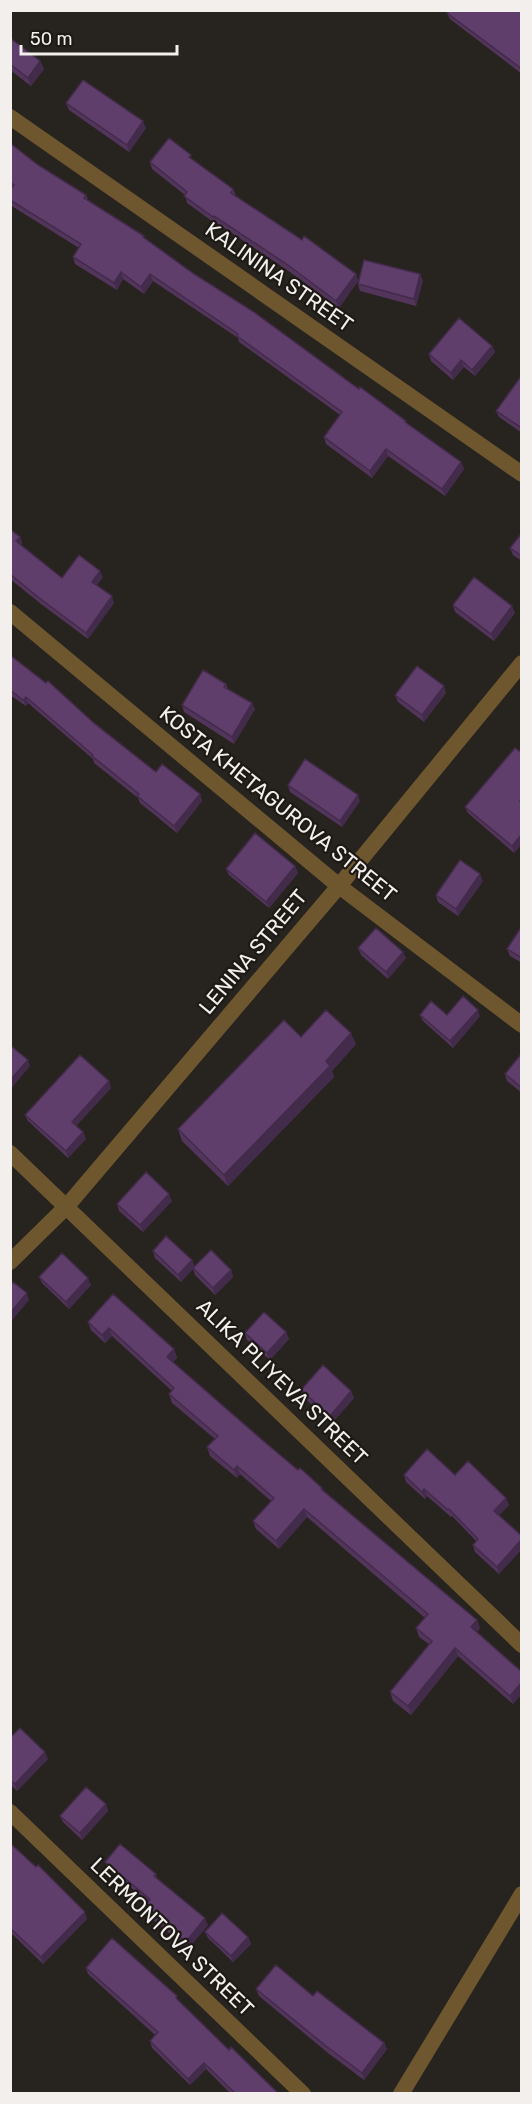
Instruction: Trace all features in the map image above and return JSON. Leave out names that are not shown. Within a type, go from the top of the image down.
[{"type":"street","name":"KALININA STREET","points":[[10,117],[522,474]]},
{"type":"street","name":"KOSTA KHETAGUROVA STREET","points":[[10,612],[339,886],[522,1025]]},
{"type":"street","name":"LENINA STREET","points":[[10,1262],[67,1206],[339,886],[522,663]]},
{"type":"street","name":"ALIKA PLIYEVA STREET","points":[[10,1153],[522,1644]]},
{"type":"street","name":"LERMONTOVA STREET","points":[[10,1812],[303,2094]]},
{"type":"street","points":[[401,2094],[522,1894]]},
{"type":"building","points":[[449,10],[522,10],[522,69],[447,13]]},
{"type":"building","points":[[10,38],[40,61],[28,78],[10,64]]},
{"type":"building","points":[[83,80],[143,121],[127,145],[66,103]]},
{"type":"building","points":[[169,138],[191,155],[189,157],[233,189],[231,193],[302,240],[304,236],[356,274],[336,301],[288,265],[184,196],[187,192],[150,162]]},
{"type":"building","points":[[10,143],[38,165],[86,195],[84,198],[144,236],[194,274],[254,312],[461,462],[442,489],[386,449],[370,471],[324,437],[342,412],[237,336],[238,334],[150,274],[141,287],[121,272],[114,283],[73,257],[81,244],[10,200],[10,190],[14,185],[10,182]]},
{"type":"building","points":[[364,260],[420,274],[414,299],[358,284]]},
{"type":"building","points":[[459,318],[492,346],[472,370],[461,360],[451,373],[429,354]]},
{"type":"building","points":[[522,375],[522,428],[496,411]]},
{"type":"building","points":[[10,529],[20,537],[16,541],[62,578],[79,555],[100,571],[92,582],[112,596],[86,633],[10,574]]},
{"type":"building","points":[[522,533],[522,556],[510,548]]},
{"type":"building","points":[[474,577],[512,606],[491,634],[453,605]]},
{"type":"building","points":[[10,655],[46,683],[48,681],[95,724],[156,772],[162,764],[200,794],[174,826],[26,697],[23,700],[10,690]]},
{"type":"building","points":[[417,666],[444,686],[422,715],[395,695]]},
{"type":"building","points":[[203,670],[226,684],[224,687],[252,703],[232,737],[182,705]]},
{"type":"building","points":[[515,748],[522,753],[522,799],[520,801],[522,802],[522,834],[512,846],[465,807]]},
{"type":"building","points":[[305,759],[358,795],[340,821],[288,785]]},
{"type":"building","points":[[255,833],[295,866],[266,902],[226,869]]},
{"type":"building","points":[[460,860],[480,874],[456,909],[436,895]]},
{"type":"building","points":[[522,926],[522,958],[507,949]]},
{"type":"building","points":[[376,928],[403,952],[386,972],[358,948]]},
{"type":"building","points":[[463,996],[478,1010],[450,1041],[420,1015],[431,1001],[447,1015]]},
{"type":"building","points":[[326,1010],[351,1033],[326,1061],[330,1066],[224,1175],[178,1129],[284,1020],[301,1037]]},
{"type":"building","points":[[10,1045],[28,1060],[10,1080]]},
{"type":"building","points":[[522,1053],[522,1088],[505,1074]]},
{"type":"building","points":[[80,1055],[109,1081],[72,1122],[83,1132],[66,1151],[25,1115]]},
{"type":"building","points":[[146,1172],[169,1194],[140,1225],[117,1204]]},
{"type":"building","points":[[166,1236],[192,1260],[178,1275],[153,1251]]},
{"type":"building","points":[[211,1250],[231,1270],[213,1288],[193,1268]]},
{"type":"building","points":[[62,1253],[88,1278],[66,1302],[39,1277]]},
{"type":"building","points":[[13,1282],[27,1293],[10,1313],[10,1286]]},
{"type":"building","points":[[113,1294],[174,1349],[167,1357],[477,1620],[471,1627],[522,1672],[522,1682],[510,1696],[455,1648],[408,1706],[390,1692],[432,1641],[416,1628],[428,1614],[304,1509],[276,1541],[253,1521],[274,1498],[237,1466],[234,1470],[207,1447],[218,1436],[169,1394],[174,1388],[109,1328],[102,1335],[88,1322]]},
{"type":"building","points":[[264,1312],[286,1332],[267,1353],[245,1333]]},
{"type":"building","points":[[323,1365],[351,1391],[330,1416],[301,1390]]},
{"type":"building","points":[[427,1449],[455,1475],[468,1461],[506,1498],[494,1511],[522,1536],[522,1539],[497,1567],[473,1545],[478,1539],[449,1509],[424,1489],[422,1492],[404,1475]]},
{"type":"building","points":[[20,1728],[45,1752],[15,1784],[10,1780],[10,1738]]},
{"type":"building","points":[[86,1787],[106,1804],[80,1833],[60,1816]]},
{"type":"building","points":[[10,1843],[36,1867],[38,1865],[85,1912],[41,1957],[10,1928]]},
{"type":"building","points":[[120,1844],[156,1874],[154,1876],[205,1918],[186,1942],[144,1907],[150,1899],[105,1862]]},
{"type":"building","points":[[222,1913],[248,1937],[231,1956],[205,1932]]},
{"type":"building","points":[[112,1938],[177,1996],[176,1998],[229,2050],[231,2047],[279,2094],[234,2094],[204,2063],[188,2079],[150,2041],[158,2032],[86,1968]]},
{"type":"building","points":[[276,1965],[313,1996],[317,1991],[384,2043],[362,2073],[256,1989]]}]
